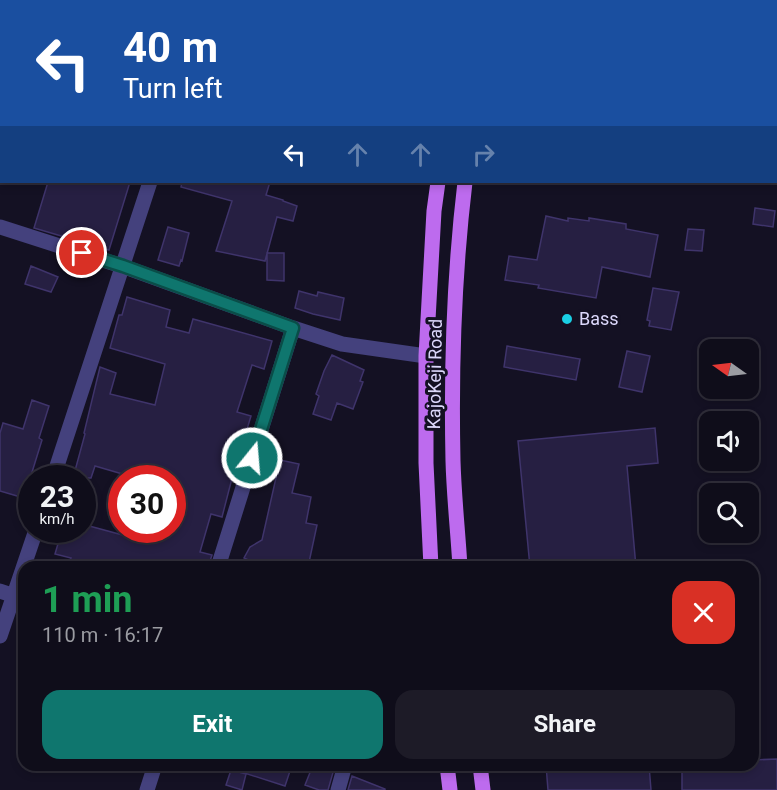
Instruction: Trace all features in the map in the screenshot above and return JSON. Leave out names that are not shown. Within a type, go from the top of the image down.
[{"type":"main road","name":"KajoKeji Road","points":[[431,561],[426,463],[426,356],[434,211],[438,183]]},
{"type":"main road","name":"KajoKeji Road","points":[[460,561],[453,463],[453,360],[460,226],[465,183]]},
{"type":"main road","points":[[448,771],[450,790]]},
{"type":"main road","points":[[481,771],[483,790]]},
{"type":"street","points":[[57,465],[150,183]]},
{"type":"street","points":[[0,227],[123,266],[342,344],[426,356]]},
{"type":"street","points":[[220,561],[293,328]]},
{"type":"street","points":[[25,561],[31,543]]},
{"type":"street","points":[[0,636],[13,595]]},
{"type":"street","points":[[147,790],[153,771]]},
{"type":"street","points":[[338,790],[343,771]]},
{"type":"building","points":[[48,183],[130,183],[109,250],[34,228]]},
{"type":"building","points":[[182,183],[270,183],[266,195],[297,206],[293,221],[277,217],[265,261],[216,251],[232,201],[181,187]]},
{"type":"building","points":[[755,208],[775,211],[773,227],[753,224]]},
{"type":"building","points":[[546,216],[568,221],[568,218],[589,221],[589,218],[626,224],[626,229],[658,235],[650,277],[602,267],[596,298],[505,280],[509,256],[537,260]]},
{"type":"building","points":[[168,227],[189,233],[179,266],[158,260]]},
{"type":"building","points":[[688,229],[704,230],[702,251],[685,250]]},
{"type":"building","points":[[267,253],[284,253],[284,281],[267,280]]},
{"type":"building","points":[[31,266],[58,277],[51,292],[25,284]]},
{"type":"building","points":[[653,288],[679,292],[671,330],[649,326],[650,321],[647,320]]},
{"type":"building","points":[[299,291],[317,296],[318,292],[344,298],[340,320],[295,308]]},
{"type":"building","points":[[127,297],[170,310],[166,327],[189,333],[193,319],[272,341],[264,369],[252,365],[237,412],[251,416],[222,517],[211,514],[200,552],[212,555],[210,561],[73,561],[70,560],[71,558],[55,554],[58,543],[96,543],[96,528],[108,531],[108,543],[186,543],[186,465],[108,465],[108,470],[96,465],[77,465],[100,367],[116,373],[110,394],[155,405],[165,364],[110,348],[119,315],[122,315]]},
{"type":"building","points":[[507,346],[580,359],[576,380],[504,367]]},
{"type":"building","points":[[627,351],[650,356],[642,392],[619,387]]},
{"type":"building","points":[[332,355],[364,370],[360,381],[363,382],[353,409],[337,403],[331,420],[313,414],[319,396],[316,394]]},
{"type":"building","points":[[32,400],[49,406],[39,438],[42,440],[34,465],[18,465],[18,496],[0,491],[0,433],[3,423],[23,429]]},
{"type":"building","points":[[655,428],[658,463],[627,466],[635,561],[529,561],[518,441]]},
{"type":"building","points":[[280,460],[299,464],[292,493],[311,497],[306,523],[317,525],[309,561],[250,561],[244,558],[250,547],[262,540]]},
{"type":"building","points":[[777,759],[777,790],[682,790],[682,771],[759,771],[759,760]]},
{"type":"building","points":[[231,771],[246,774],[242,790],[226,785]]},
{"type":"building","points":[[238,771],[290,771],[285,786]]},
{"type":"building","points":[[311,771],[333,771],[328,790],[319,790],[305,785]]},
{"type":"building","points":[[546,771],[649,771],[651,790],[548,790]]},
{"type":"building","points":[[352,776],[385,789],[385,790],[348,790]]},
{"type":"place","name":"Bass","points":[[567,319]]},
{"type":"route","points":[[82,253],[293,328],[252,458]]}]
